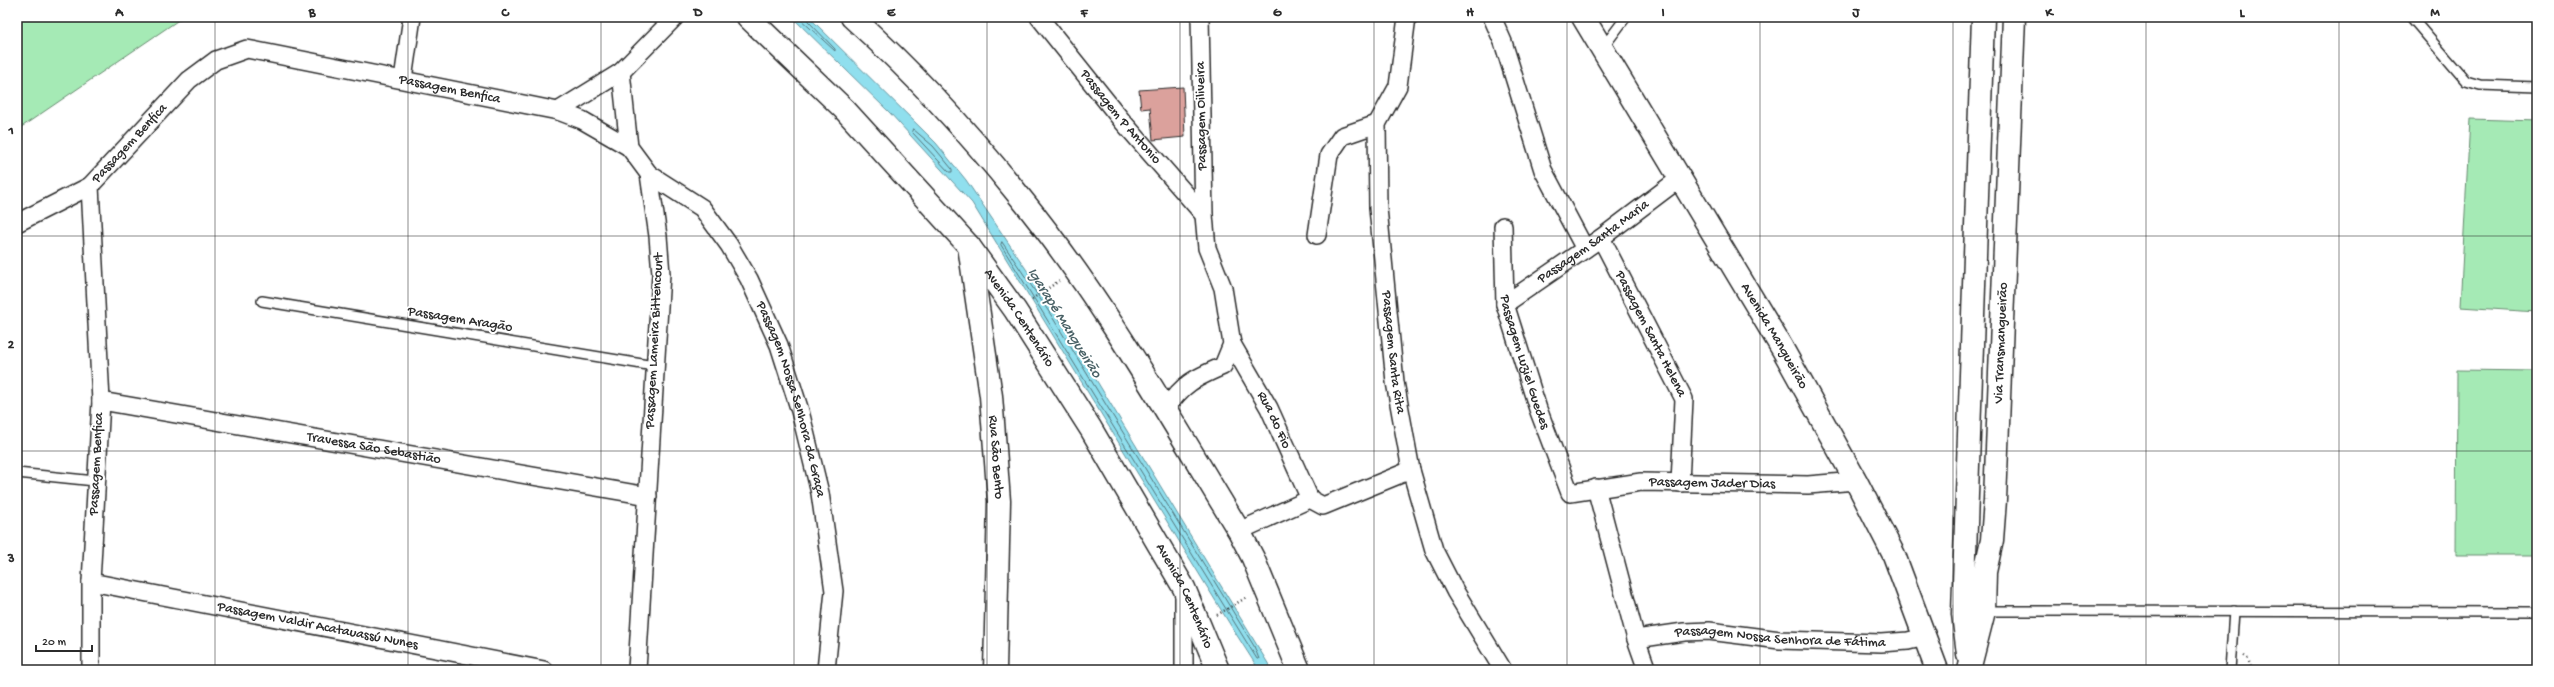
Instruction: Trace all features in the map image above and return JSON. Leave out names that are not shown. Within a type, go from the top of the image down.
[{"type":"street","points":[[403,79],[412,17]]},
{"type":"street","points":[[558,111],[621,72],[675,17]]},
{"type":"street","name":"Avenida Centenário","points":[[748,17],[844,109],[969,246],[1015,310],[1091,429],[1184,588],[1218,670]]},
{"type":"street","points":[[852,17],[905,65],[1021,197],[1079,278],[1165,410],[1239,531],[1253,558],[1299,670]]},
{"type":"street","name":"Passagem P Antonio","points":[[1039,17],[1124,122],[1204,215]]},
{"type":"street","name":"Passagem Oiliveira","points":[[1200,17],[1204,215],[1207,248],[1223,288],[1232,344]]},
{"type":"street","name":"Passagem Santa Rita","points":[[1407,17],[1398,86],[1377,124],[1378,208],[1395,382],[1411,470],[1434,550],[1455,591],[1503,670]]},
{"type":"street","points":[[1492,17],[1503,42],[1543,170],[1585,249]]},
{"type":"street","name":"Avenida Mangueirão","points":[[1583,17],[1782,348],[1856,481],[1894,555],[1937,670]]},
{"type":"street","name":"Via Transmangueirão","points":[[1969,668],[1963,614],[1983,17]]},
{"type":"street","name":"Via Transmangueirão","points":[[1969,668],[1984,611],[1985,572],[1992,540],[1995,500],[2014,17]]},
{"type":"street","name":"Passagem Benfica","points":[[91,670],[91,582],[95,481],[101,401],[90,186],[189,80],[216,60],[247,49],[558,111],[582,120],[629,147]]},
{"type":"street","points":[[621,72],[629,147]]},
{"type":"street","points":[[1317,235],[1329,155],[1342,136],[1377,124]]},
{"type":"street","name":"Passagem Lameira Bittencourt","points":[[629,147],[649,174],[658,236],[661,274],[654,366],[648,496],[637,670]]},
{"type":"street","name":"Passagem Nossa Senhora da Graça","points":[[649,174],[702,208],[729,245],[749,279],[779,345],[800,411],[821,500],[834,591],[826,670]]},
{"type":"street","name":"Passagem Santa Maria","points":[[1505,304],[1601,238],[1680,179]]},
{"type":"street","points":[[17,223],[90,186]]},
{"type":"street","name":"Passagem Luziel Guedes","points":[[1503,226],[1505,304],[1538,409],[1570,493]]},
{"type":"street","name":"Passagem Santa Helena","points":[[1601,238],[1684,399],[1680,482]]},
{"type":"street","name":"Rua São Bento","points":[[969,246],[991,396],[999,501],[995,670]]},
{"type":"street","points":[[1165,410],[1178,390],[1200,376],[1223,366],[1232,344]]},
{"type":"street","name":"Rua do Fio","points":[[1232,344],[1269,408],[1310,499]]},
{"type":"street","name":"Travessa São Sebastião","points":[[101,401],[648,496]]},
{"type":"street","points":[[1239,531],[1310,499],[1322,506],[1411,470]]},
{"type":"street","name":"Passagem Jader Dias","points":[[1570,493],[1641,482],[1808,484],[1856,481]]},
{"type":"street","points":[[1596,488],[1636,639],[1647,670]]},
{"type":"street","name":"Passagem Valdir Acatauassú Nunes","points":[[91,582],[544,670]]},
{"type":"street","points":[[1184,588],[1184,670]]},
{"type":"street","name":"Passagem Nossa Senhora de Fátima","points":[[1636,639],[1684,632],[1709,631],[1780,640],[1881,643],[1908,641],[1924,637]]},
{"type":"lane","points":[[1602,49],[1626,17]]},
{"type":"lane","points":[[2411,17],[2466,80],[2480,85],[2537,87]]},
{"type":"lane","name":"Passagem Aragão","points":[[262,302],[654,366]]},
{"type":"lane","points":[[17,473],[95,481]]},
{"type":"lane","points":[[1984,611],[2537,612]]},
{"type":"lane","points":[[2230,670],[2234,611]]},
{"type":"path","points":[[1026,304],[1061,280]]},
{"type":"path","points":[[1215,616],[1245,598]]},
{"type":"green space","points":[[17,17],[183,17],[17,130]]},
{"type":"green space","points":[[2470,119],[2537,121],[2537,312],[2460,307]]},
{"type":"green space","points":[[2457,370],[2537,371],[2537,555],[2456,555]]},
{"type":"water","points":[[792,17],[809,17],[936,143],[966,180],[1055,312],[1272,670],[1259,670],[972,203],[890,113]]},
{"type":"building","points":[[1183,87],[1185,137],[1153,140],[1150,108],[1141,109],[1139,90]]},
{"type":"water label","name":"Igarapé Mangueirão","points":[[1064,323]]}]
